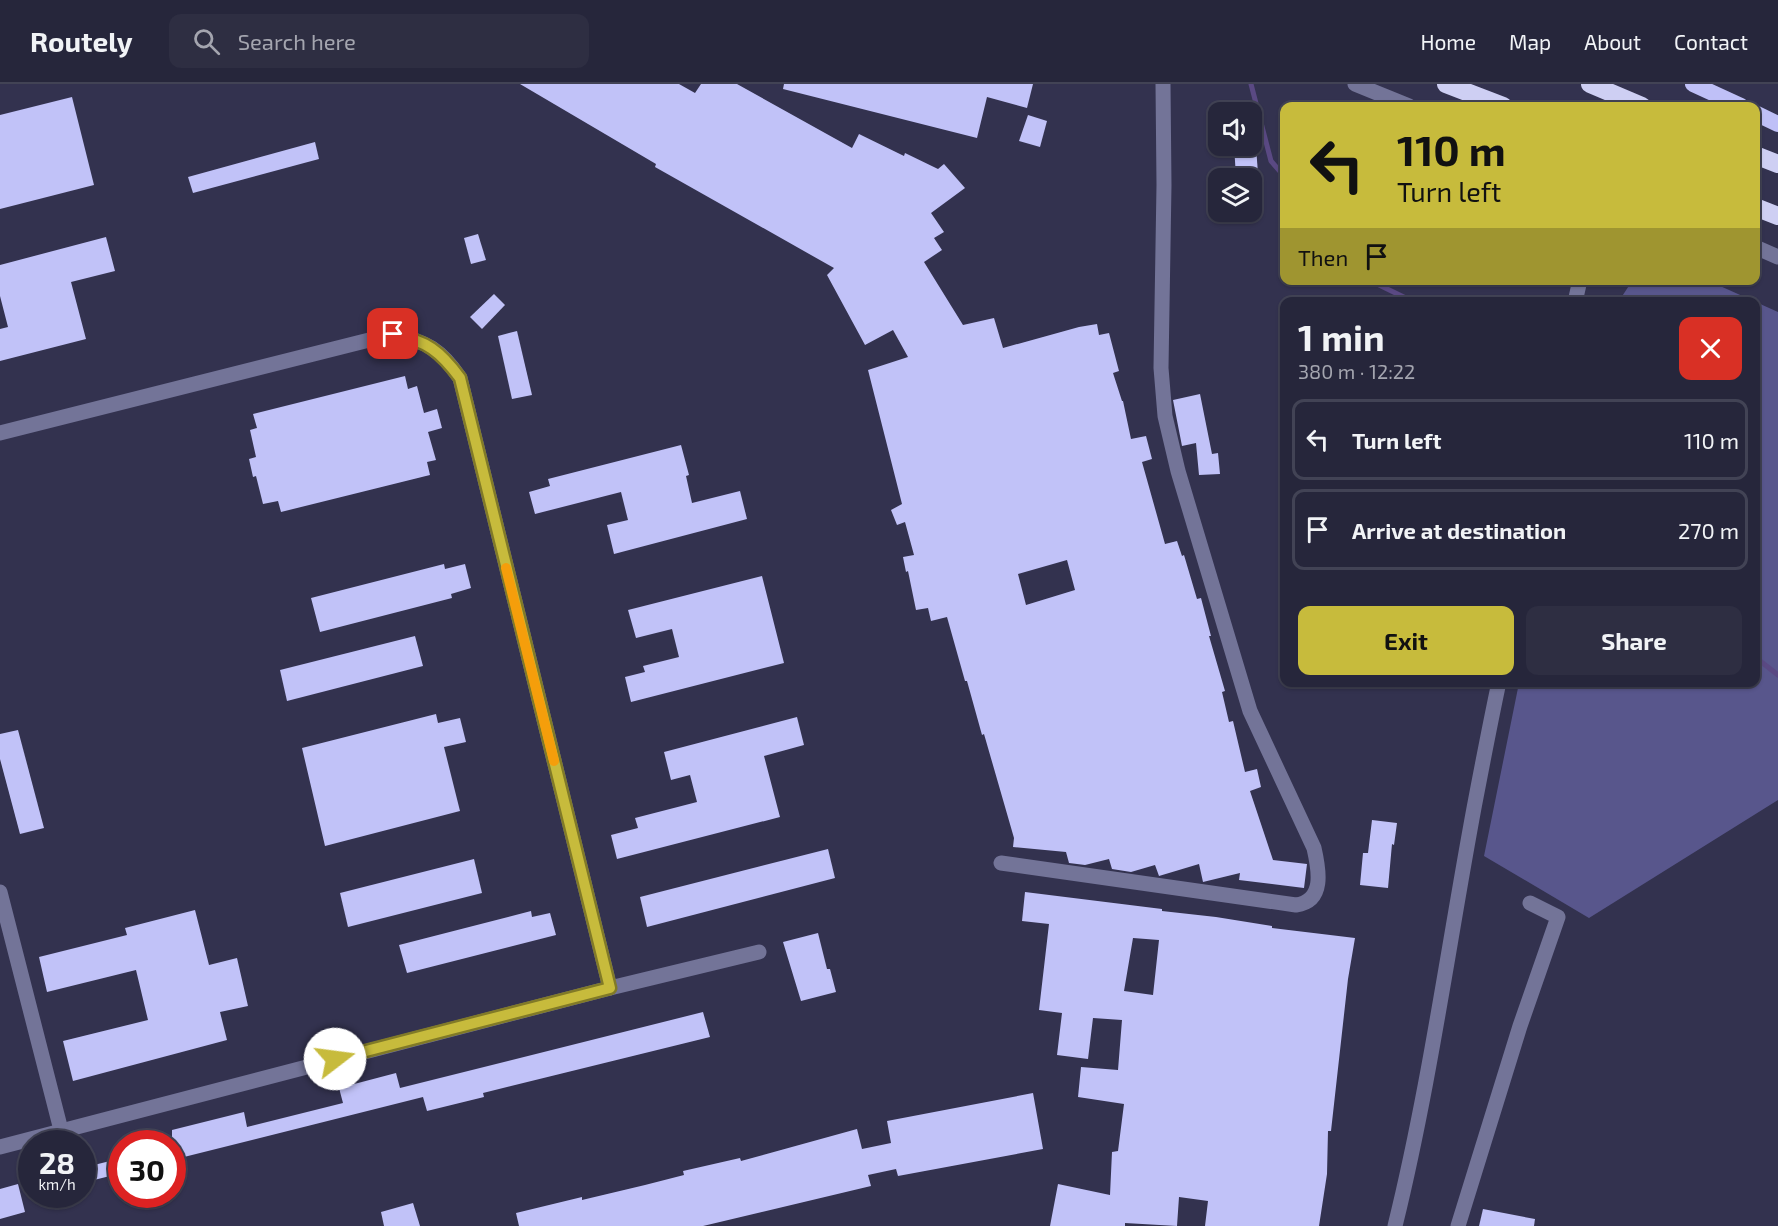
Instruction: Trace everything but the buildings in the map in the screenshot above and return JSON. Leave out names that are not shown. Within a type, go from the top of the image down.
[{"type":"highway","points":[[1446,84],[1493,102]]},
{"type":"highway","points":[[1590,84],[1633,102]]},
{"type":"highway","points":[[1693,84],[1732,102]]},
{"type":"highway","points":[[1760,115],[1778,124]]},
{"type":"highway","points":[[1760,209],[1778,216]]},
{"type":"street","points":[[1001,863],[1296,905],[1308,903],[1314,896],[1318,866],[1314,848],[1250,711],[1178,471],[1165,416],[1161,368],[1164,185],[1162,84]]},
{"type":"street","points":[[1355,84],[1399,102]]},
{"type":"street","points":[[1760,249],[1778,257]]},
{"type":"street","points":[[0,433],[393,334],[416,339],[434,348],[460,378],[610,988]]},
{"type":"street","points":[[1395,1226],[1412,1156],[1498,687]]},
{"type":"street","points":[[0,892],[61,1130],[610,988],[759,952]]},
{"type":"street","points":[[1458,1226],[1520,1026],[1558,917],[1530,903]]},
{"type":"street","points":[[0,1147],[18,1142]]},
{"type":"shaded area","points":[[1629,285],[1718,285],[1745,297],[1622,297]]},
{"type":"shaded area","points":[[1760,304],[1778,312],[1778,800],[1589,918],[1484,856],[1518,687],[1760,687]]},
{"type":"waterway","points":[[1251,84],[1271,161],[1280,171]]},
{"type":"waterway","points":[[1379,285],[1404,297]]},
{"type":"waterway","points":[[1760,661],[1778,675]]},
{"type":"slow traffic","points":[[506,568],[554,761]]},
{"type":"route","points":[[335,1059],[610,988],[460,378],[434,348],[416,339],[393,334]]}]
